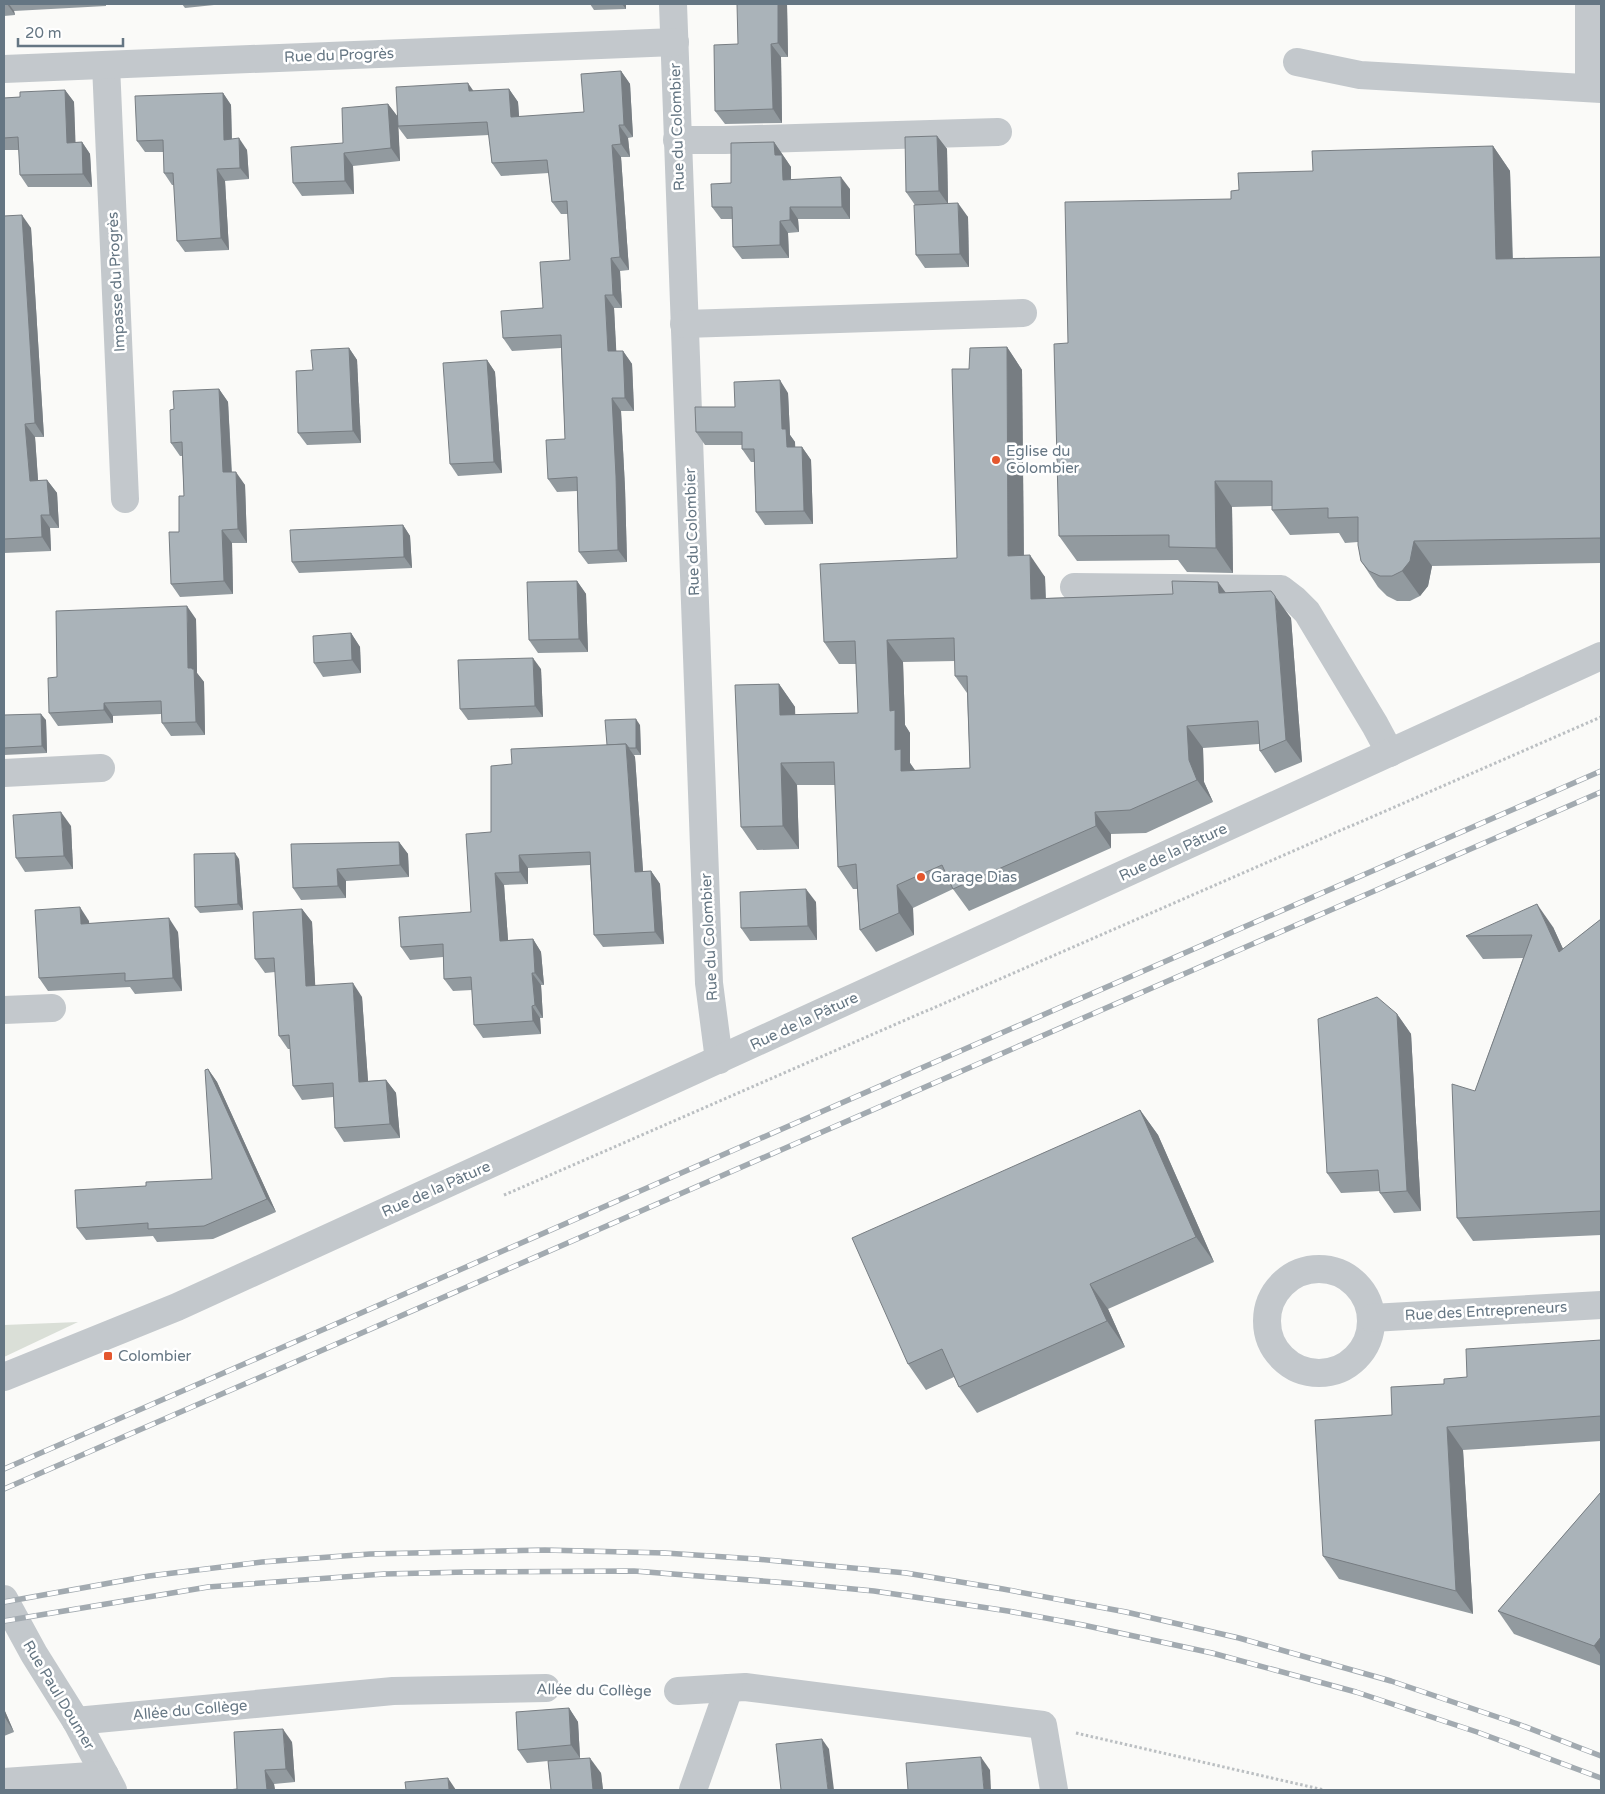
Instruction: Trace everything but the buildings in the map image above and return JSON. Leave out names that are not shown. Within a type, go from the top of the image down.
[{"type":"street","name":"Rue du Colombier","points":[[673,4],[709,983],[719,1060]]},
{"type":"street","points":[[1297,62],[1360,75],[1595,89],[1589,4]]},
{"type":"street","name":"Rue du Progrès","points":[[4,69],[675,42]]},
{"type":"street","name":"Impasse du Progrès","points":[[106,65],[125,499]]},
{"type":"street","points":[[677,140],[998,132]]},
{"type":"street","points":[[684,324],[1023,313]]},
{"type":"street","points":[[1074,587],[1281,590],[1294,599],[1307,612],[1375,724],[1390,753]]},
{"type":"street","name":"Rue de la Pâture","points":[[4,1377],[177,1307],[1601,656]]},
{"type":"street","points":[[4,773],[101,768]]},
{"type":"street","points":[[4,1010],[52,1008]]},
{"type":"street","name":"Rue des Entrepreneurs","points":[[1372,1318],[1601,1304]]},
{"type":"street","name":"Rue Paul Doumer","points":[[4,1599],[34,1654],[76,1721],[109,1783]]},
{"type":"street","points":[[678,1691],[745,1686],[1043,1725],[1054,1790]]},
{"type":"street","name":"Allée du Collège","points":[[76,1721],[393,1691],[546,1688]]},
{"type":"street","points":[[693,1790],[729,1688]]},
{"type":"street","points":[[4,1782],[109,1783]]},
{"type":"path","points":[[499,1198],[1601,716]]},
{"type":"path","name":"Allée du Collège","points":[[546,1688],[678,1691]]},
{"type":"path","points":[[1043,1725],[1324,1790]]},
{"type":"shaded area","points":[[78,1322],[4,1357],[4,1325]]},
{"type":"railway","points":[[4,1469],[1601,771]]},
{"type":"railway","points":[[4,1489],[1601,792]]},
{"type":"railway","points":[[4,1602],[149,1576],[262,1562],[370,1554],[545,1550],[665,1553],[756,1559],[906,1573],[1126,1612],[1239,1638],[1391,1681],[1518,1724],[1601,1756]]},
{"type":"railway","points":[[4,1621],[208,1587],[384,1574],[634,1571],[874,1591],[1008,1611],[1212,1653],[1356,1692],[1477,1732],[1601,1778]]},
{"type":"place","name":"Eglise du Colombier","points":[[996,460]]},
{"type":"place","name":"Garage Dias","points":[[921,877]]},
{"type":"place","name":"Colombier","points":[[108,1356]]}]
